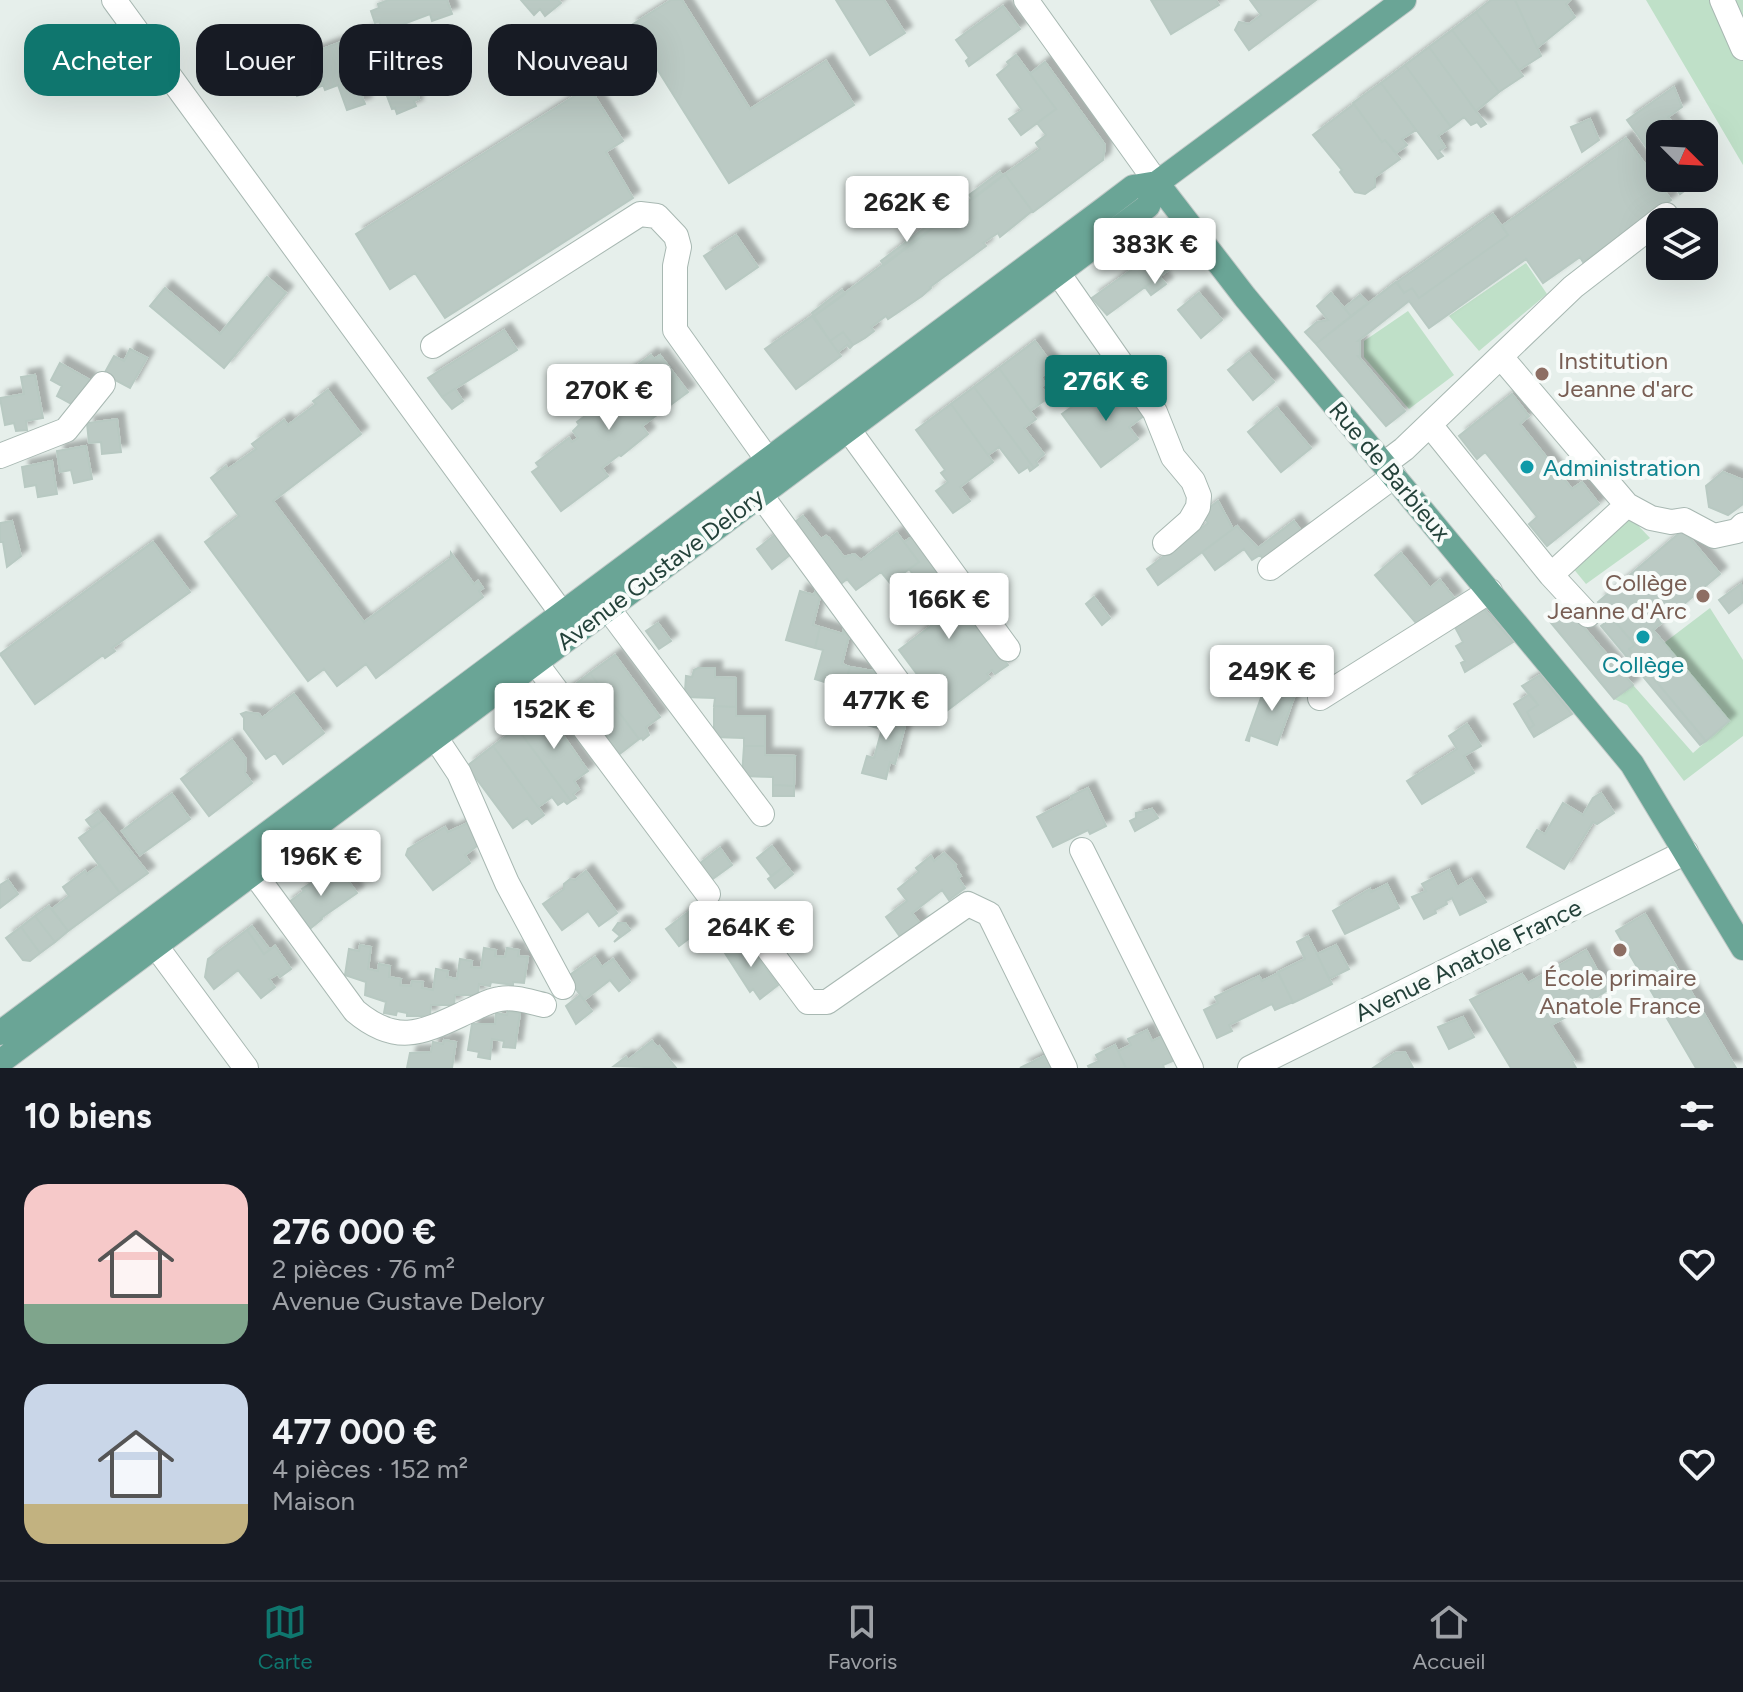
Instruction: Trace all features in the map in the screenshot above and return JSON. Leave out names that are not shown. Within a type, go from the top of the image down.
[{"type":"main road","name":"Avenue Gustave Delory","points":[[0,1062],[149,938],[569,623],[767,459],[1133,187],[1157,183],[1404,0]]},
{"type":"main road","name":"Avenue Gustave Delory","points":[[0,1033],[254,873],[535,662],[569,623],[602,611],[1148,206],[1157,183]]},
{"type":"main road","name":"Rue de Barbieux","points":[[1157,183],[1245,297],[1632,764],[1743,948]]},
{"type":"street","points":[[114,0],[569,623]]},
{"type":"street","name":"Rue de Barbieux","points":[[1026,0],[1157,183]]},
{"type":"street","points":[[1722,0],[1743,48]]},
{"type":"street","points":[[433,346],[640,214],[649,213],[670,228],[679,247],[675,266],[675,330],[767,459]]},
{"type":"street","points":[[1270,568],[1389,470],[1404,449],[1573,287],[1646,230]]},
{"type":"street","points":[[1058,273],[1155,412],[1173,457],[1193,481],[1199,496],[1198,507],[1190,521],[1165,543]]},
{"type":"street","points":[[1501,357],[1627,505],[1651,518],[1671,522],[1684,520],[1714,536],[1737,531],[1743,525]]},
{"type":"street","points":[[0,456],[66,430],[103,384]]},
{"type":"street","points":[[1430,425],[1551,575],[1588,615]]},
{"type":"street","points":[[848,429],[1008,649]]},
{"type":"street","points":[[760,494],[915,705]]},
{"type":"street","points":[[1551,575],[1627,505]]},
{"type":"street","points":[[1320,698],[1490,591]]},
{"type":"street","points":[[602,611],[709,770]]},
{"type":"street","points":[[602,611],[762,814]]},
{"type":"street","points":[[535,662],[708,894]]},
{"type":"street","points":[[435,737],[459,773],[507,883],[563,987]]},
{"type":"street","points":[[1082,850],[1191,1068]]},
{"type":"street","name":"Avenue Anatole France","points":[[1250,1068],[1686,852]]},
{"type":"street","points":[[254,873],[355,1011],[375,1027],[399,1034],[422,1033],[494,1000],[512,999],[544,1005]]},
{"type":"street","points":[[752,927],[808,1002],[827,1002],[968,904],[989,914],[1065,1068]]},
{"type":"street","points":[[149,938],[246,1068]]},
{"type":"green space","points":[[1646,0],[1743,0],[1743,165]]},
{"type":"green space","points":[[1526,263],[1547,294],[1479,351],[1449,316]]},
{"type":"green space","points":[[1408,311],[1454,375],[1409,409],[1364,357],[1364,341]]},
{"type":"green space","points":[[1631,518],[1650,538],[1586,584],[1572,567]]},
{"type":"green space","points":[[1710,608],[1743,660],[1743,736],[1684,781],[1627,705],[1614,699],[1633,685],[1693,753],[1729,721],[1664,643]]},
{"type":"building","points":[[389,0],[447,0],[452,14],[432,21],[430,14],[403,24],[380,24],[379,21],[375,23],[371,11],[379,8],[378,4]]},
{"type":"building","points":[[521,0],[558,0],[561,3],[545,16],[540,9],[534,15]]},
{"type":"building","points":[[671,0],[682,0],[750,109],[826,61],[854,105],[729,183],[657,69],[657,24],[633,24]]},
{"type":"building","points":[[836,0],[884,0],[905,33],[870,55]]},
{"type":"building","points":[[1151,0],[1216,0],[1219,5],[1171,34]]},
{"type":"building","points":[[1250,0],[1316,0],[1249,50],[1235,30],[1239,22],[1249,24],[1261,15]]},
{"type":"building","points":[[1491,0],[1515,0],[1541,56],[1519,70],[1476,12]]},
{"type":"building","points":[[1515,0],[1570,0],[1566,4],[1575,17],[1537,48]]},
{"type":"building","points":[[1003,6],[1020,29],[969,66],[966,61],[969,58],[956,40]]},
{"type":"building","points":[[1476,12],[1523,76],[1499,92],[1452,30]]},
{"type":"building","points":[[1452,30],[1499,92],[1476,111],[1429,47]]},
{"type":"building","points":[[339,43],[339,88],[338,85],[325,90],[323,49]]},
{"type":"building","points":[[1429,47],[1486,124],[1481,127],[1477,122],[1471,125],[1464,117],[1451,127],[1405,65]]},
{"type":"building","points":[[1016,55],[1056,109],[1021,135],[1009,119],[1022,110],[997,75]]},
{"type":"building","points":[[1045,62],[1105,145],[1103,160],[1033,212],[1005,174],[1040,149],[1036,143],[1046,135],[1037,123],[1056,109],[1030,74]]},
{"type":"building","points":[[1405,65],[1451,127],[1438,136],[1445,147],[1439,151],[1443,156],[1438,159],[1381,83]]},
{"type":"building","points":[[1381,83],[1416,130],[1402,139],[1407,145],[1396,153],[1385,140],[1382,142],[1353,103]]},
{"type":"building","points":[[1674,87],[1682,107],[1668,117],[1670,120],[1646,120],[1646,146],[1627,120]]},
{"type":"building","points":[[342,96],[362,96],[365,104],[347,110]]},
{"type":"building","points":[[387,96],[418,96],[419,99],[414,101],[416,106],[397,114],[395,108],[392,109]]},
{"type":"building","points":[[575,96],[595,96],[623,141],[606,152],[633,198],[445,318],[415,273],[390,289],[356,234]]},
{"type":"building","points":[[1354,104],[1382,142],[1385,140],[1400,159],[1375,177],[1375,187],[1365,194],[1355,192],[1340,172],[1342,170],[1313,135]]},
{"type":"building","points":[[1590,119],[1599,140],[1582,152],[1571,127]]},
{"type":"building","points":[[1626,138],[1646,166],[1646,192],[1665,192],[1671,200],[1660,208],[1646,208],[1646,218],[1583,262],[1580,257],[1543,283],[1526,259],[1429,328],[1409,301],[1358,341],[1358,356],[1405,411],[1386,426],[1316,344],[1396,282],[1404,293],[1412,288],[1419,298],[1508,235],[1502,226]]},
{"type":"building","points":[[1000,172],[1003,176],[973,199],[969,195]]},
{"type":"building","points":[[1005,174],[1032,211],[1000,237],[998,233],[983,243],[986,246],[922,296],[871,327],[874,331],[865,338],[853,345],[843,332],[830,341],[814,316]]},
{"type":"building","points":[[1493,214],[1508,235],[1419,298],[1412,288],[1404,293],[1397,282]]},
{"type":"building","points":[[930,224],[933,228],[884,265],[881,261]]},
{"type":"building","points":[[736,235],[758,267],[726,289],[704,256]]},
{"type":"building","points":[[1175,239],[1188,256],[1107,315],[1092,298]]},
{"type":"building","points":[[267,277],[286,293],[224,368],[150,306],[165,288],[220,334]]},
{"type":"building","points":[[1160,277],[1166,284],[1151,295],[1145,287]]},
{"type":"building","points":[[842,290],[845,294],[814,316],[812,313]]},
{"type":"building","points":[[1199,293],[1222,320],[1201,338],[1178,310]]},
{"type":"building","points":[[1331,293],[1351,316],[1316,344],[1305,332],[1317,322],[1328,320],[1317,306]]},
{"type":"building","points":[[1360,295],[1368,303],[1351,316],[1344,308]]},
{"type":"building","points":[[812,316],[841,356],[796,389],[765,349]]},
{"type":"building","points":[[504,330],[517,350],[442,397],[428,378]]},
{"type":"building","points":[[843,332],[853,345],[850,348],[847,345],[838,352],[830,341]]},
{"type":"building","points":[[1035,341],[1054,367],[1041,377],[1045,384],[1041,387],[1049,397],[1030,411],[999,368]]},
{"type":"building","points":[[130,349],[147,358],[130,388],[104,374],[114,356],[124,361]]},
{"type":"building","points":[[1249,353],[1274,382],[1253,400],[1228,370]]},
{"type":"building","points":[[651,355],[654,359],[660,355],[688,392],[642,426],[648,434],[602,468],[608,476],[561,511],[532,472],[539,467],[536,463],[569,438],[572,442],[578,438],[573,431],[579,425],[577,422],[610,397],[613,400],[618,396],[613,389],[620,385],[617,381]]},
{"type":"building","points":[[60,363],[90,380],[75,406],[57,396],[62,386],[51,380]]},
{"type":"building","points":[[999,368],[1036,419],[1024,428],[1044,454],[1036,461],[1038,465],[1034,468],[974,387]]},
{"type":"building","points":[[35,375],[43,418],[26,421],[27,430],[16,431],[14,423],[5,425],[0,398],[24,394],[21,377]]},
{"type":"building","points":[[974,387],[1034,468],[1030,471],[1028,467],[1019,473],[999,447],[988,455],[951,404]]},
{"type":"building","points":[[455,389],[463,401],[452,409],[442,397]]},
{"type":"building","points":[[1103,389],[1112,398],[1124,389],[1132,401],[1138,397],[1149,412],[1129,427],[1138,439],[1101,467],[1062,414],[1090,391],[1095,395]]},
{"type":"building","points":[[328,390],[361,434],[273,501],[364,622],[451,558],[451,553],[474,584],[478,581],[483,588],[479,591],[483,597],[376,678],[366,664],[337,686],[324,669],[308,681],[205,542],[239,516],[211,478],[256,449],[252,444],[284,420],[288,425],[316,404],[313,401]]},
{"type":"building","name":"Administration","points":[[1512,394],[1529,416],[1520,424],[1572,489],[1582,482],[1599,504],[1547,546],[1529,524],[1537,517],[1485,452],[1477,459],[1459,436]]},
{"type":"building","points":[[951,404],[993,462],[960,487],[970,501],[953,513],[936,491],[948,482],[941,473],[945,470],[916,430]]},
{"type":"building","points":[[1277,408],[1311,448],[1281,472],[1248,432]]},
{"type":"building","points":[[117,419],[121,452],[102,454],[101,442],[89,443],[87,423]]},
{"type":"building","points":[[86,446],[92,479],[74,483],[71,470],[60,472],[57,451]]},
{"type":"building","points":[[52,461],[57,494],[38,497],[36,485],[25,487],[22,467]]},
{"type":"building","points":[[1723,472],[1743,480],[1743,504],[1728,515],[1709,507],[1706,486]]},
{"type":"building","points":[[1218,501],[1233,529],[1158,585],[1147,569],[1208,523],[1201,514]]},
{"type":"building","points":[[803,516],[821,539],[829,538],[844,557],[854,554],[861,560],[897,533],[919,562],[890,583],[881,572],[856,590],[847,579],[837,587],[791,525]]},
{"type":"building","points":[[12,521],[21,556],[7,567],[3,542],[0,542],[0,523]]},
{"type":"building","points":[[1294,521],[1305,536],[1267,564],[1260,555],[1252,560],[1244,549],[1215,570],[1202,552],[1237,526],[1258,548]]},
{"type":"building","name":"Collège","points":[[1683,530],[1720,574],[1653,630],[1729,721],[1706,741],[1629,649],[1635,645],[1612,618],[1606,622],[1602,616],[1607,612],[1598,602]]},
{"type":"building","points":[[776,534],[791,554],[772,569],[757,549]]},
{"type":"building","points":[[913,536],[1008,665],[995,674],[992,670],[987,674],[990,678],[945,712],[899,650],[944,616],[909,569],[919,562],[904,542]]},
{"type":"building","points":[[153,542],[190,592],[112,648],[115,651],[105,658],[103,655],[35,704],[0,654]]},
{"type":"building","points":[[1401,553],[1430,588],[1440,580],[1455,599],[1416,623],[1375,575]]},
{"type":"building","points":[[1741,584],[1743,602],[1729,613],[1719,600]]},
{"type":"building","points":[[800,591],[814,595],[815,592],[820,597],[813,625],[820,627],[815,648],[786,640]]},
{"type":"building","points":[[1094,597],[1110,618],[1102,625],[1086,604]]},
{"type":"building","points":[[1563,603],[1633,685],[1614,699],[1547,618]]},
{"type":"building","points":[[1484,609],[1513,642],[1465,672],[1461,663],[1465,661],[1456,646],[1463,642],[1455,627]]},
{"type":"building","points":[[1612,618],[1635,645],[1629,649],[1706,741],[1700,745],[1601,626]]},
{"type":"building","points":[[658,623],[671,641],[659,649],[646,631]]},
{"type":"building","points":[[820,627],[843,634],[843,631],[849,636],[842,664],[850,667],[844,688],[815,679],[823,650],[815,648]]},
{"type":"building","points":[[615,655],[660,717],[646,727],[649,735],[643,740],[639,739],[590,673]]},
{"type":"building","points":[[850,667],[879,675],[871,704],[879,706],[874,727],[845,719],[853,690],[844,688]]},
{"type":"building","points":[[698,668],[715,668],[715,677],[736,678],[736,707],[714,706],[715,698],[685,697],[686,676],[692,677]]},
{"type":"building","points":[[590,673],[639,739],[613,759],[564,693]]},
{"type":"building","points":[[1540,675],[1572,714],[1534,737],[1529,729],[1534,725],[1527,712],[1538,705],[1522,686]]},
{"type":"building","points":[[1267,681],[1296,692],[1277,745],[1250,735],[1249,741],[1246,740]]},
{"type":"building","points":[[294,694],[324,733],[283,764],[275,753],[266,759],[244,729],[241,714],[259,714],[262,718]]},
{"type":"building","points":[[1530,694],[1538,705],[1527,712],[1534,725],[1529,729],[1514,704]]},
{"type":"building","points":[[714,706],[736,707],[736,716],[765,716],[765,746],[744,746],[744,738],[714,737]]},
{"type":"building","points":[[879,706],[908,715],[895,764],[890,762],[886,779],[862,773],[867,756],[874,758],[882,729],[874,727]]},
{"type":"building","points":[[544,708],[588,771],[574,781],[579,789],[573,794],[576,798],[571,801],[517,728]]},
{"type":"building","points":[[1467,724],[1481,746],[1464,756],[1474,773],[1422,804],[1407,781],[1457,749],[1449,736]]},
{"type":"building","points":[[517,728],[571,801],[567,804],[564,801],[558,805],[552,797],[538,807],[493,746]]},
{"type":"building","points":[[232,740],[246,759],[245,773],[252,783],[209,816],[181,779]]},
{"type":"building","points":[[493,746],[544,815],[532,824],[527,818],[513,828],[467,766]]},
{"type":"building","points":[[744,746],[765,746],[765,755],[795,756],[794,786],[773,785],[773,777],[742,776]]},
{"type":"building","points":[[773,785],[794,786],[794,796],[773,796]]},
{"type":"building","points":[[1088,788],[1106,826],[1090,834],[1088,830],[1053,847],[1037,817]]},
{"type":"building","points":[[1601,793],[1614,813],[1597,824],[1593,822],[1564,869],[1527,847],[1537,830],[1545,834],[1563,803],[1583,815],[1593,798]]},
{"type":"building","points":[[172,794],[190,819],[140,855],[122,831]]},
{"type":"building","points":[[1152,809],[1158,818],[1135,831],[1130,821],[1136,818],[1136,813]]},
{"type":"building","points":[[98,811],[105,819],[92,828],[86,820]]},
{"type":"building","points":[[105,819],[148,873],[120,893],[79,838]]},
{"type":"building","points":[[470,822],[481,843],[465,855],[470,863],[433,890],[406,855],[408,849],[445,827],[448,832]]},
{"type":"building","points":[[772,846],[786,865],[771,876],[757,858]]},
{"type":"building","points":[[720,848],[732,865],[707,883],[695,867]]},
{"type":"building","points":[[944,853],[956,865],[961,876],[958,878],[965,888],[949,900],[942,890],[912,913],[925,930],[906,945],[886,917],[907,901],[898,889],[919,872],[916,868],[931,856],[934,861]]},
{"type":"building","points":[[100,865],[120,893],[68,931],[52,909],[69,896],[63,887],[85,871],[87,874]]},
{"type":"building","points":[[786,865],[793,874],[775,888],[768,879]]},
{"type":"building","points":[[337,866],[357,893],[306,932],[285,905],[304,891],[302,889]]},
{"type":"building","points":[[1449,870],[1457,887],[1471,879],[1486,902],[1460,915],[1452,898],[1424,919],[1412,897],[1426,891],[1422,884]]},
{"type":"building","points":[[586,871],[617,913],[599,926],[588,911],[562,930],[543,904],[564,889],[564,884],[570,879],[575,880]]},
{"type":"building","points":[[8,880],[18,894],[0,908],[0,885]]},
{"type":"building","points":[[1387,884],[1399,908],[1345,934],[1333,911],[1370,889],[1371,892]]},
{"type":"building","points":[[703,901],[716,918],[679,946],[666,929]]},
{"type":"building","points":[[49,906],[68,931],[55,942],[35,916]]},
{"type":"building","points":[[1645,914],[1736,1068],[1696,1068],[1616,931]]},
{"type":"building","points":[[35,916],[55,942],[40,953],[21,927]]},
{"type":"building","points":[[618,923],[625,923],[630,930],[614,942],[620,936],[613,930]]},
{"type":"building","points":[[252,926],[270,950],[264,954],[247,930]]},
{"type":"building","points":[[21,927],[40,953],[30,961],[23,960],[6,938]]},
{"type":"building","points":[[247,930],[264,954],[275,946],[291,969],[280,977],[278,974],[269,979],[275,987],[261,998],[238,970],[214,989],[205,977],[208,959]]},
{"type":"building","points":[[1308,936],[1332,984],[1293,1003],[1278,972],[1305,959],[1297,942]]},
{"type":"building","points":[[737,940],[745,950],[754,944],[762,955],[758,958],[778,985],[760,999],[753,989],[750,992],[723,950]]},
{"type":"building","points":[[360,945],[371,947],[368,969],[378,971],[379,964],[390,966],[389,977],[401,979],[400,985],[411,986],[412,981],[423,982],[422,988],[433,990],[436,969],[448,971],[447,977],[457,979],[460,959],[472,961],[471,967],[481,968],[484,948],[496,950],[495,956],[505,957],[507,948],[519,950],[518,956],[528,957],[524,983],[479,984],[478,995],[455,995],[454,1005],[431,1005],[430,1016],[407,1016],[407,1013],[397,1011],[396,1015],[384,1013],[386,1002],[365,995],[366,982],[345,975],[349,949],[359,951]]},
{"type":"building","points":[[1336,945],[1349,969],[1329,979],[1317,954]]},
{"type":"building","points":[[1586,950],[1608,990],[1595,998],[1596,1001],[1551,1025],[1576,1068],[1511,1068],[1470,1000],[1522,974],[1528,983]]},
{"type":"building","points":[[595,957],[602,967],[613,959],[630,982],[619,991],[610,980],[584,1000],[567,977]]},
{"type":"building","points":[[1278,973],[1293,1002],[1275,1010],[1272,1004],[1229,1025],[1232,1031],[1217,1038],[1204,1010],[1218,1003],[1215,997],[1259,976],[1262,981]]},
{"type":"building","points":[[580,995],[592,1011],[576,1024],[566,1006]]},
{"type":"building","points":[[508,1011],[520,1013],[515,1048],[503,1047],[504,1041],[492,1039],[490,1059],[478,1057],[479,1052],[468,1050],[472,1024],[495,1024],[496,1013],[507,1015]]},
{"type":"building","points":[[1463,1017],[1474,1037],[1449,1049],[1438,1027]]},
{"type":"building","points":[[1147,1030],[1152,1041],[1163,1036],[1175,1060],[1163,1065],[1164,1068],[1126,1068],[1118,1051],[1131,1045],[1128,1039]]},
{"type":"building","points":[[444,1040],[456,1042],[452,1068],[407,1068],[410,1053],[431,1052],[433,1042],[443,1044]]},
{"type":"building","points":[[652,1041],[676,1068],[614,1066],[626,1057],[628,1060]]},
{"type":"building","points":[[1115,1045],[1126,1068],[1089,1068],[1099,1061],[1096,1055]]},
{"type":"building","points":[[1405,1052],[1413,1068],[1373,1068],[1395,1053]]},
{"type":"building","points":[[1046,1055],[1053,1068],[1020,1068]]},
{"type":"place","name":"Institution Jeanne d'arc","points":[[1542,374]]},
{"type":"place","name":"Administration","points":[[1527,467]]},
{"type":"place","name":"Collège Jeanne d'Arc","points":[[1703,596]]},
{"type":"place","name":"Collège","points":[[1643,637]]},
{"type":"place","name":"École primaire Anatole France","points":[[1620,950]]}]
